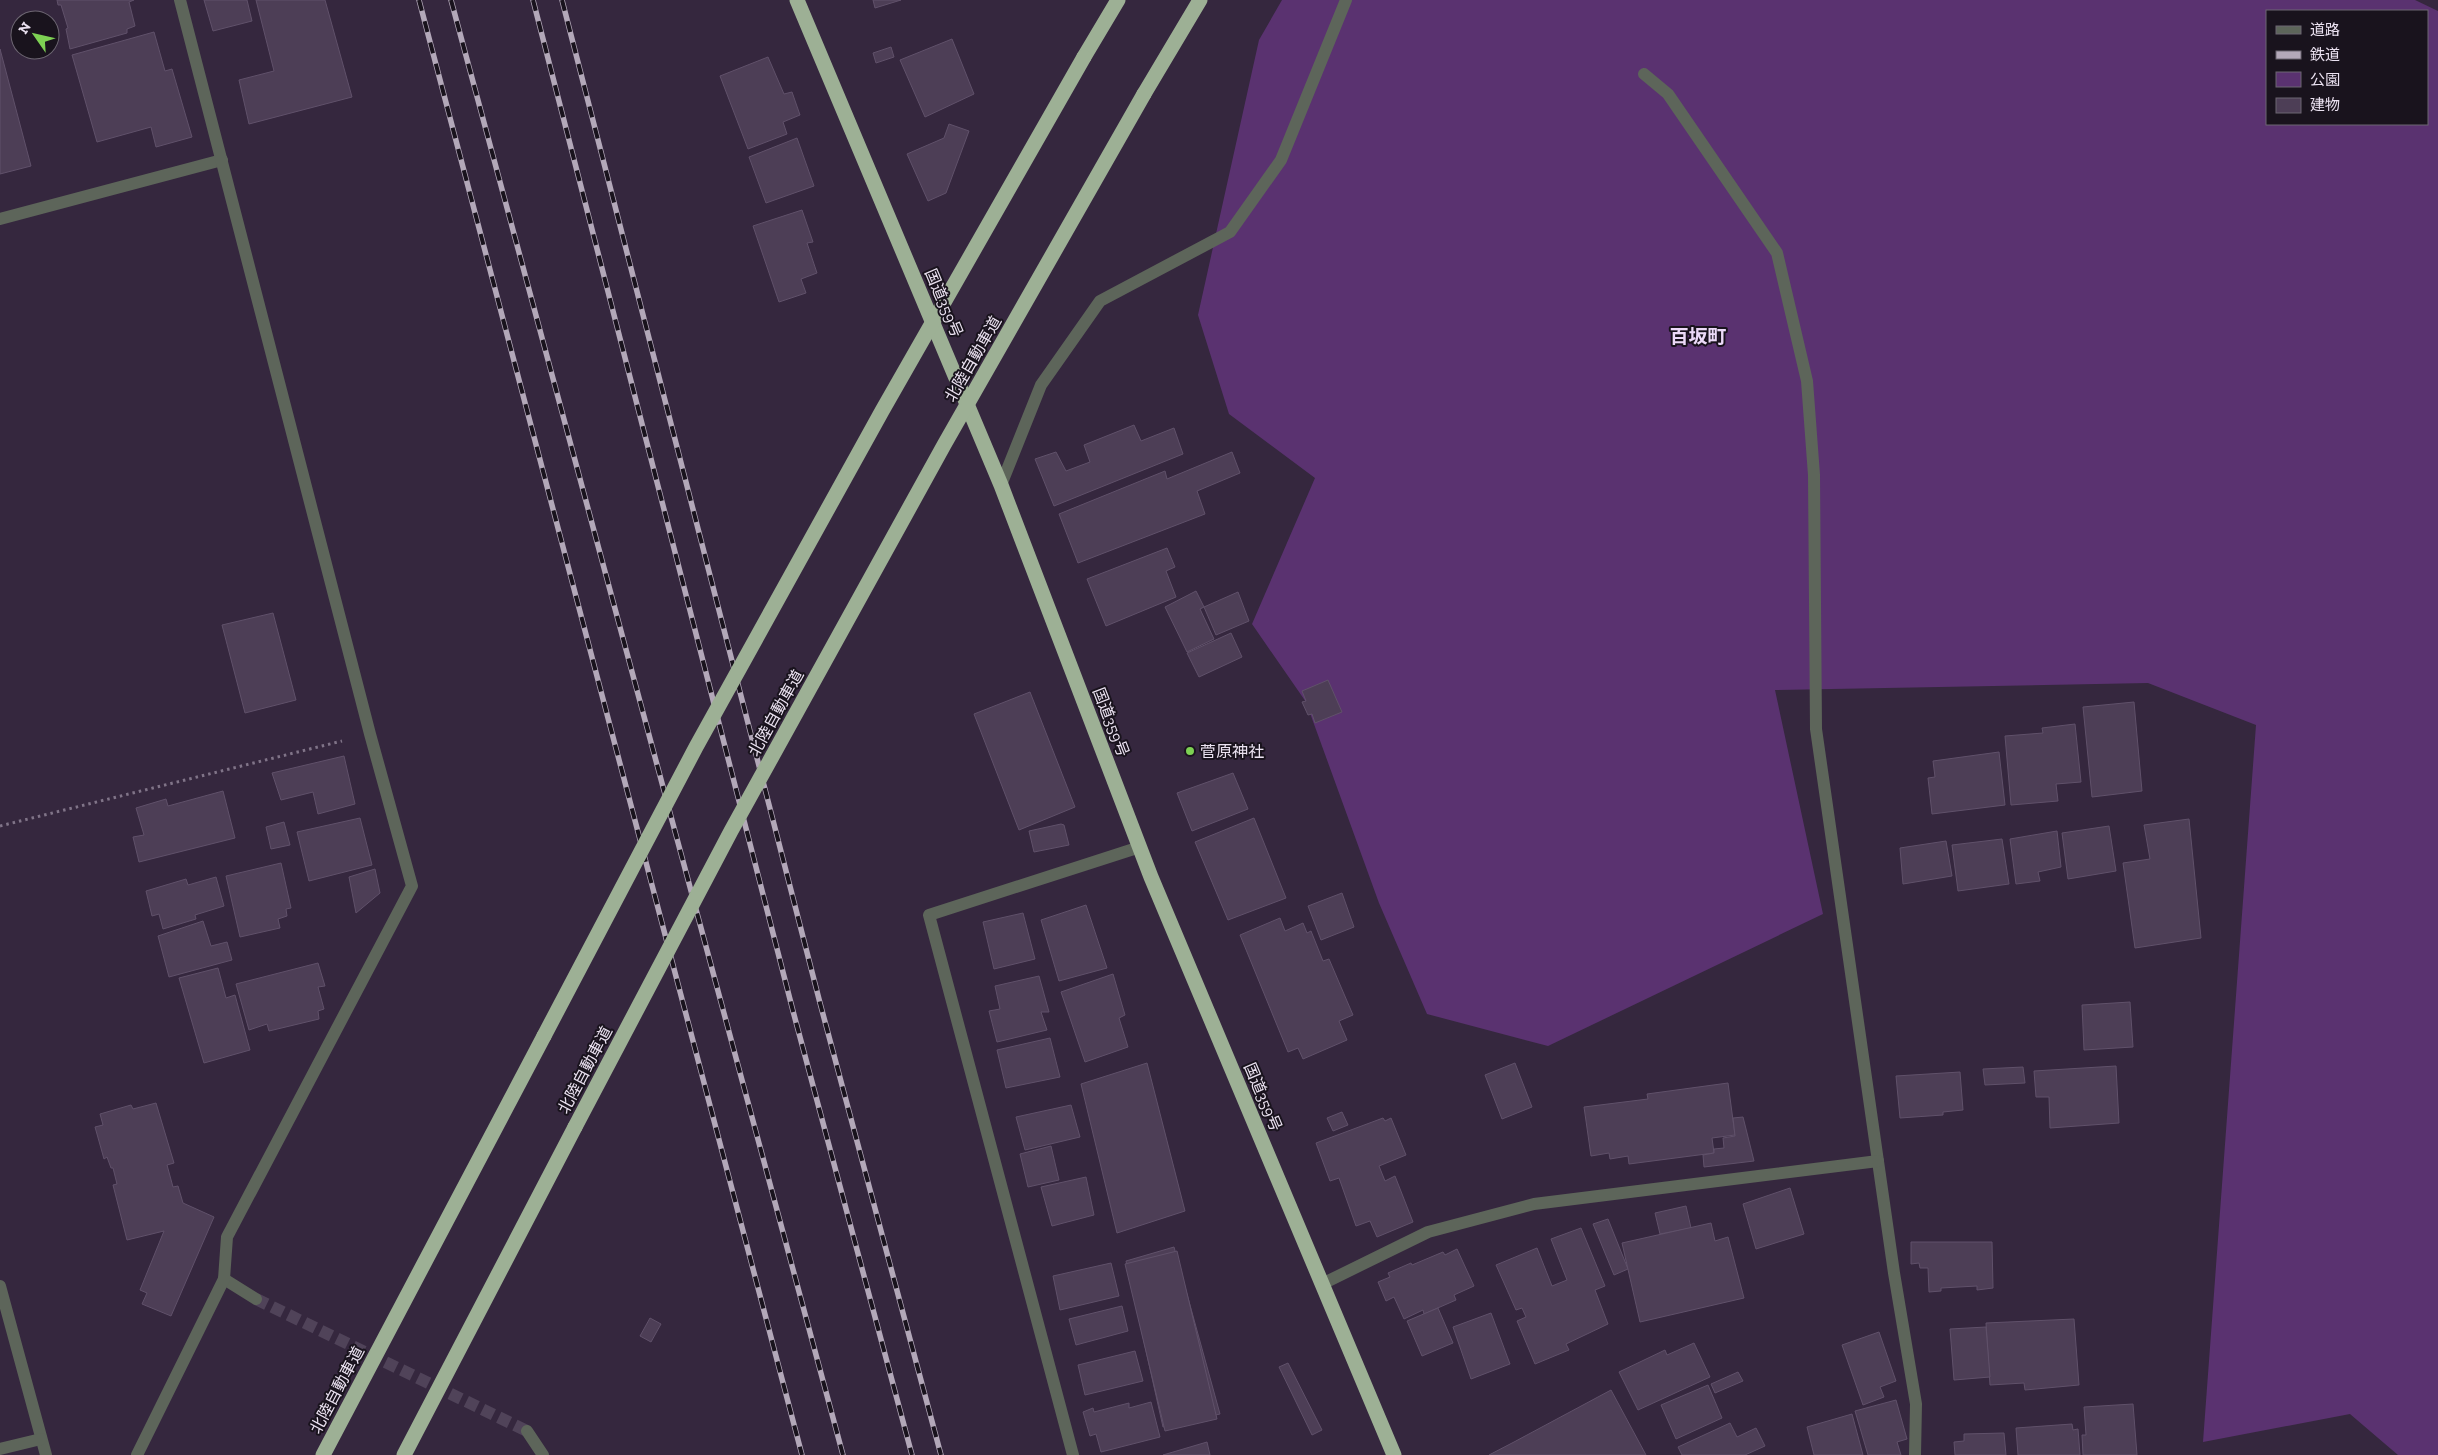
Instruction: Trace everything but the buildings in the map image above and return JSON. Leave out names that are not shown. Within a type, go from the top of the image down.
[{"type":"highway","name":"国道359号","points":[[797,0],[1001,485],[1140,847],[1394,1455]]},
{"type":"highway","name":"北陸自動車道","points":[[323,1455],[696,747],[877,419],[1118,0]]},
{"type":"highway","name":"北陸自動車道","points":[[404,1455],[574,1127],[731,832],[944,445],[1144,94],[1200,0]]},
{"type":"street","points":[[137,1455],[224,1279],[227,1237],[412,886],[370,734],[180,0]]},
{"type":"street","points":[[1001,485],[1041,385],[1100,301],[1230,232],[1281,160],[1346,0]]},
{"type":"street","points":[[1644,74],[1668,94],[1777,253],[1807,381],[1814,474],[1816,729],[1878,1161],[1916,1404],[1915,1455]]},
{"type":"street","points":[[0,219],[222,160]]},
{"type":"street","points":[[1073,1455],[929,914],[1140,847]]},
{"type":"street","points":[[1322,1284],[1428,1232],[1534,1204],[1878,1161]]},
{"type":"street","points":[[224,1279],[256,1299]]},
{"type":"street","points":[[0,1286],[46,1455]]},
{"type":"street","points":[[526,1431],[543,1455]]},
{"type":"street","points":[[0,1449],[41,1439]]},
{"type":"path","points":[[0,826],[370,734]]},
{"type":"green space","points":[[1282,0],[2415,0],[2438,11],[2438,1455],[2398,1455],[2350,1414],[2203,1442],[2256,725],[2148,683],[1775,690],[1823,914],[1548,1046],[1427,1014],[1379,903],[1306,702],[1252,624],[1315,478],[1229,414],[1198,315],[1259,40]]},
{"type":"tunnel","points":[[256,1299],[527,1431]]},
{"type":"railway","points":[[419,0],[802,1455]]},
{"type":"railway","points":[[451,0],[843,1455]]},
{"type":"railway","points":[[533,0],[793,1011],[912,1455]]},
{"type":"railway","points":[[562,0],[820,1003],[941,1455]]},
{"type":"place","name":"菅原神社","points":[[1190,751]]},
{"type":"district","name":"百坂町","points":[[1698,336]]}]
